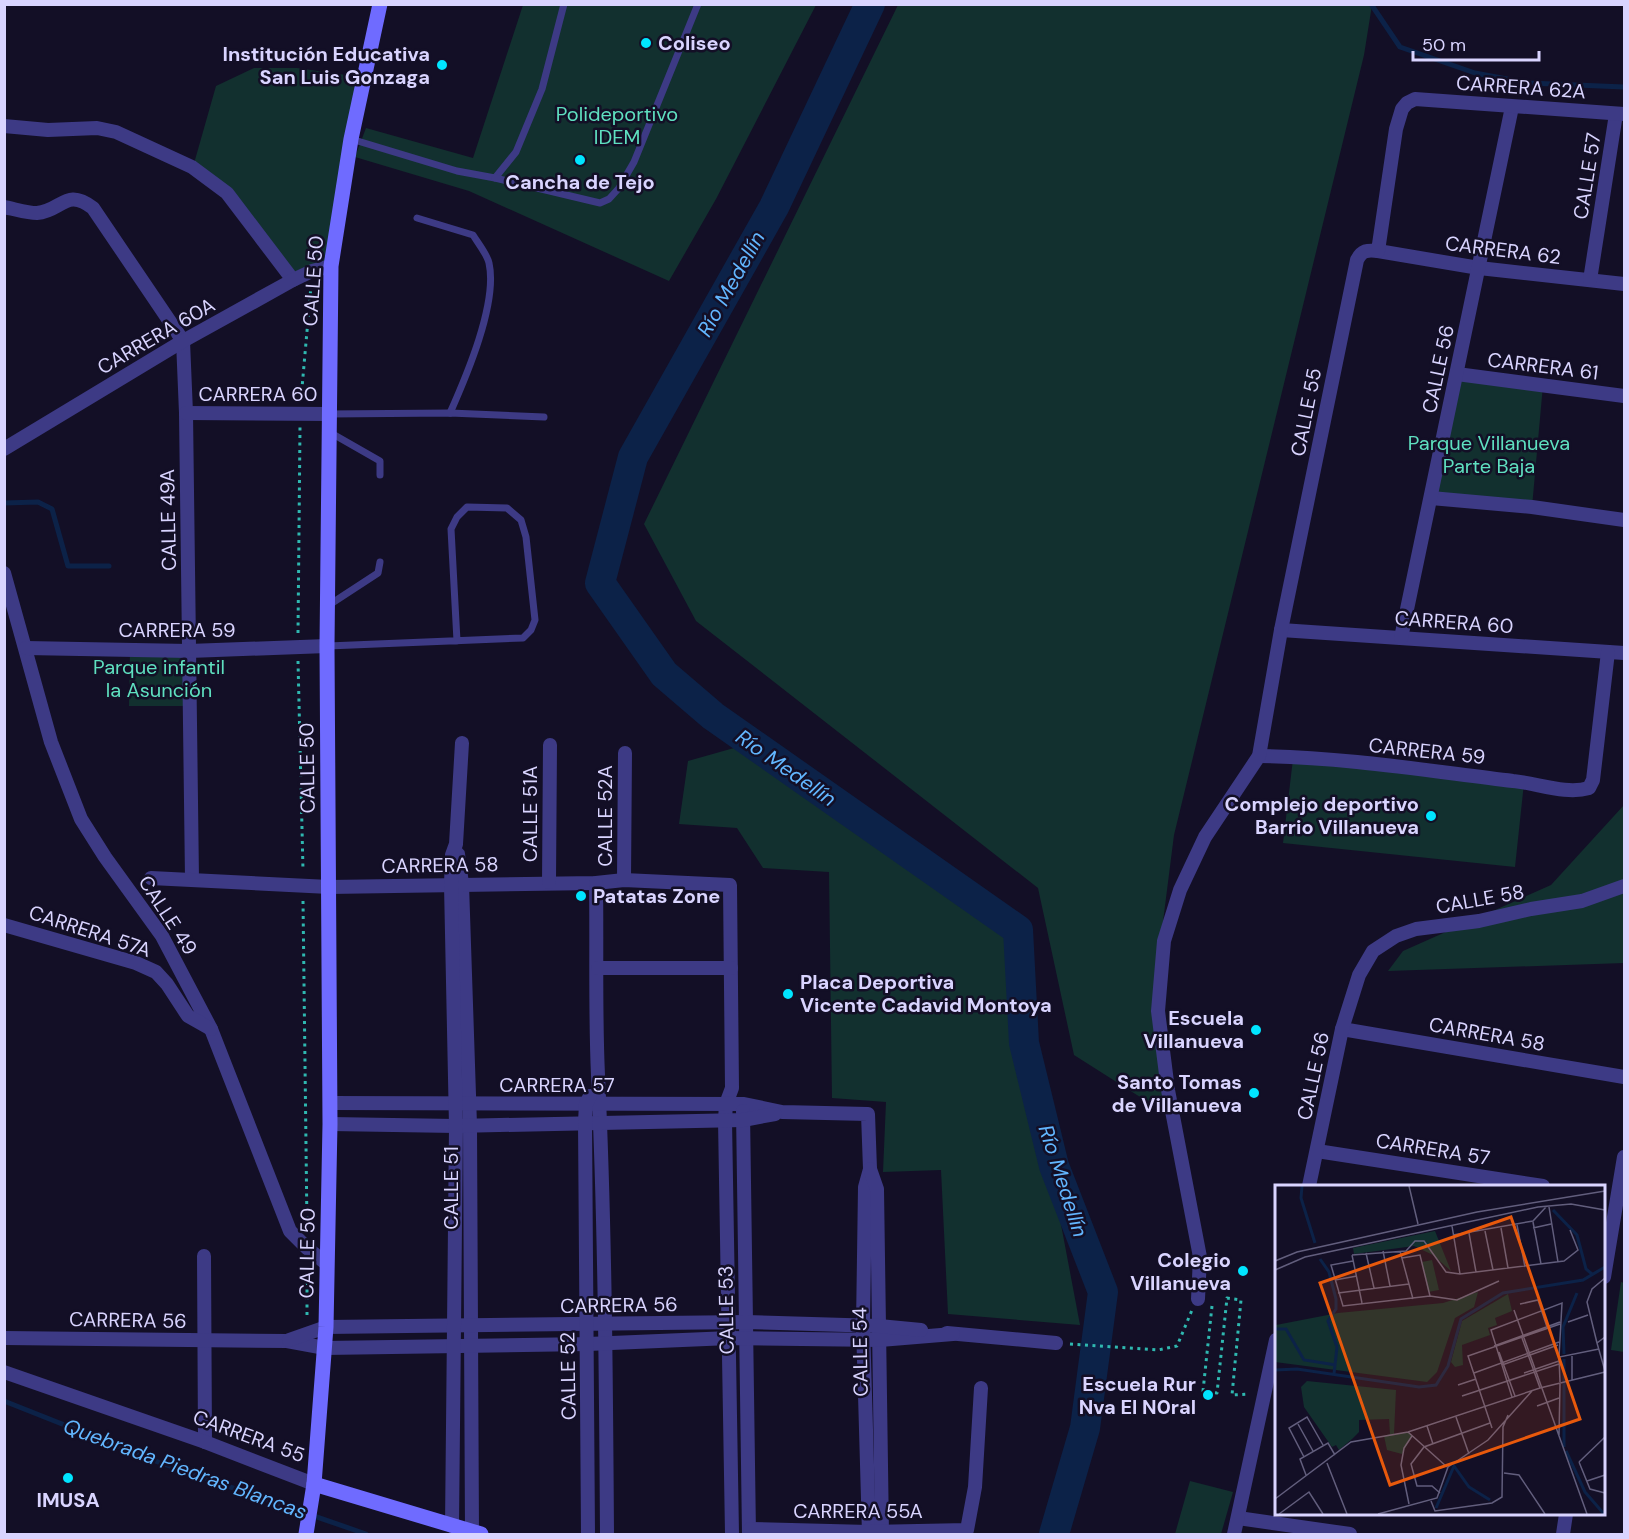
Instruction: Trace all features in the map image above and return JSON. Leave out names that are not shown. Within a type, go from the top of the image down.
[{"type":"main road","name":"CALLE 50","points":[[306,1534],[314,1484],[326,1327],[330,1124],[327,606],[331,266],[351,139],[380,4]]},
{"type":"main road","name":"CARRERA 55","points":[[314,1484],[476,1533]]},
{"type":"street","name":"CARRERA 62A","points":[[1378,251],[1396,129],[1402,109],[1407,103],[1415,99],[1620,114]]},
{"type":"street","name":"CALLE 56","points":[[1401,638],[1512,107]]},
{"type":"street","name":"CALLE 57","points":[[1590,280],[1620,114]]},
{"type":"street","points":[[4,126],[48,130],[97,128],[116,132],[192,166],[227,192],[293,280]]},
{"type":"street","points":[[4,207],[38,213],[49,210],[65,200],[85,201],[93,208],[183,341]]},
{"type":"street","name":"CALLE 55","points":[[1259,756],[1281,630],[1357,260],[1366,250],[1378,251]]},
{"type":"street","name":"CARRERA 62","points":[[1378,251],[1479,268],[1624,284]]},
{"type":"street","name":"CARRERA 60A","points":[[4,449],[183,341],[293,280],[312,271],[331,266]]},
{"type":"street","name":"CALLE 49A","points":[[183,341],[192,879]]},
{"type":"street","name":"CARRERA 61","points":[[1456,374],[1624,396]]},
{"type":"street","name":"CARRERA 60","points":[[186,413],[329,414]]},
{"type":"street","points":[[1431,498],[1532,507],[1624,520]]},
{"type":"street","name":"CALLE 49","points":[[4,573],[51,742],[81,819],[105,857],[162,936],[211,1029],[290,1231],[327,1264]]},
{"type":"street","name":"CARRERA 60","points":[[1281,630],[1624,653]]},
{"type":"street","name":"CARRERA 59","points":[[26,648],[189,651],[327,646]]},
{"type":"street","name":"CARRERA 59","points":[[1259,756],[1292,756],[1525,782],[1578,791],[1589,788],[1593,780],[1608,652]]},
{"type":"street","name":"CALLE 51","points":[[452,1526],[456,1126],[462,1105],[457,885],[452,855],[456,844],[462,743]]},
{"type":"street","name":"CALLE 51A","points":[[549,882],[550,745]]},
{"type":"street","name":"CALLE 52A","points":[[624,880],[625,753]]},
{"type":"street","points":[[1198,1299],[1200,1257],[1168,1090],[1158,1011],[1164,941],[1180,890],[1205,837],[1259,756]]},
{"type":"street","name":"CARRERA 58","points":[[151,878],[303,887],[596,883],[624,880],[730,885]]},
{"type":"street","name":"CALLE 52","points":[[588,1534],[585,1122],[594,1104],[598,1075],[596,883]]},
{"type":"street","name":"CALLE 53","points":[[730,885],[732,1088],[726,1104],[726,1120],[732,1534]]},
{"type":"street","name":"CALLE 58","points":[[1359,975],[1373,951],[1396,936],[1416,929],[1479,921],[1531,909],[1582,901],[1624,886]]},
{"type":"street","name":"CARRERA 57A","points":[[4,925],[136,963],[156,972],[167,984],[188,1016],[211,1029]]},
{"type":"street","points":[[598,968],[731,968]]},
{"type":"street","name":"CALLE 56","points":[[1309,1185],[1342,1029],[1359,975]]},
{"type":"street","name":"CARRERA 58","points":[[1342,1029],[1624,1077]]},
{"type":"street","points":[[732,1088],[744,1104]]},
{"type":"street","name":"CARRERA 57","points":[[330,1103],[744,1104],[782,1112],[868,1114]]},
{"type":"street","name":"CALLE 52","points":[[594,1104],[601,1121],[606,1324],[607,1534]]},
{"type":"street","name":"CALLE 53","points":[[744,1104],[750,1532]]},
{"type":"street","name":"CALLE 51","points":[[462,1105],[470,1125],[470,1325],[476,1533]]},
{"type":"street","name":"CARRERA 57","points":[[330,1124],[456,1126],[601,1121],[743,1120],[782,1112]]},
{"type":"street","name":"CALLE 54","points":[[868,1114],[870,1169],[877,1189],[880,1340],[875,1533]]},
{"type":"street","name":"CARRERA 57","points":[[1317,1151],[1537,1185]]},
{"type":"street","points":[[1605,1264],[1610,1197],[1624,1157]]},
{"type":"street","name":"CALLE 54","points":[[870,1169],[865,1187],[863,1325],[875,1533]]},
{"type":"street","points":[[204,1256],[205,1442]]},
{"type":"street","name":"CARRERA 56","points":[[287,1341],[326,1327],[746,1322],[879,1326],[1056,1343]]},
{"type":"street","name":"CARRERA 56","points":[[4,1338],[287,1341],[325,1348],[588,1344],[730,1338],[880,1340],[953,1334]]},
{"type":"street","points":[[1234,1534],[1271,1394],[1275,1351]]},
{"type":"street","name":"CARRERA 55","points":[[4,1372],[205,1442],[314,1484]]},
{"type":"street","name":"CARRERA 55A","points":[[750,1532],[875,1533],[967,1530],[975,1487],[981,1388]]},
{"type":"street","points":[[1563,1534],[1566,1515]]},
{"type":"street","points":[[1238,1518],[1350,1534]]},
{"type":"lane","points":[[495,178],[516,152],[542,89],[564,4]]},
{"type":"lane","points":[[351,139],[457,171],[600,203],[609,199],[619,189],[634,162],[699,4]]},
{"type":"lane","points":[[417,218],[473,235],[489,262],[489,293],[474,358],[450,413]]},
{"type":"lane","points":[[329,414],[450,413],[544,417]]},
{"type":"lane","points":[[329,432],[380,461],[380,475]]},
{"type":"lane","points":[[327,646],[457,641],[523,638],[531,630],[535,620],[526,537],[521,520],[507,508],[467,507],[457,517],[451,529],[457,641]]},
{"type":"lane","points":[[327,606],[378,573],[380,562]]},
{"type":"path","points":[[307,1334],[303,887],[298,647],[300,415],[312,271]]},
{"type":"path","points":[[1056,1343],[1158,1350],[1177,1346],[1198,1299],[1212,1299],[1203,1391],[1217,1393],[1227,1299],[1241,1300],[1232,1395],[1271,1394]]},
{"type":"green space","name":"Polideportivo IDEM","points":[[523,5],[816,5],[716,199],[669,281],[469,191],[355,157],[366,128],[473,158]]},
{"type":"green space","points":[[898,5],[1372,5],[1364,55],[1174,835],[1152,1008],[1170,1116],[1074,1055],[1038,888],[696,621],[644,524]]},
{"type":"green space","points":[[254,68],[297,68],[367,78],[331,266],[293,280],[227,193],[193,167],[216,86]]},
{"type":"green space","name":"Parque Villanueva Parte Baja","points":[[1457,374],[1543,385],[1532,507],[1431,498]]},
{"type":"green space","name":"Parque infantil la Asunción","points":[[130,650],[189,651],[190,706],[129,706]]},
{"type":"green space","points":[[734,748],[1005,928],[1080,1325],[948,1314],[941,1170],[883,1172],[886,1102],[832,1098],[829,872],[763,868],[737,828],[679,824],[688,761]]},
{"type":"green space","name":"Complejo deportivo Barrio Villanueva","points":[[1293,759],[1524,783],[1515,867],[1283,843]]},
{"type":"green space","points":[[1624,805],[1624,963],[1388,971],[1403,951],[1551,885]]},
{"type":"green space","points":[[1621,1282],[1624,1283],[1624,1352],[1611,1350]]},
{"type":"green space","points":[[1190,1481],[1233,1492],[1221,1534],[1175,1534]]},
{"type":"waterway","name":"Río Medellín","points":[[870,4],[774,207],[633,457],[600,583],[664,674],[713,716],[1018,930],[1024,1043],[1054,1166],[1103,1292],[1085,1428],[1054,1534]]},
{"type":"waterway","points":[[1371,4],[1400,47],[1475,73],[1529,83],[1624,87]]},
{"type":"waterway","points":[[4,503],[38,502],[52,509],[68,566],[109,566]]},
{"type":"waterway","name":"Quebrada Piedras Blancas","points":[[4,1401],[158,1462],[366,1534]]},
{"type":"place","name":"Coliseo","points":[[646,43]]},
{"type":"place","name":"Institución Educativa San Luis Gonzaga","points":[[442,65]]},
{"type":"place","name":"Cancha de Tejo","points":[[580,160]]},
{"type":"place","name":"Complejo deportivo Barrio Villanueva","points":[[1431,816]]},
{"type":"place","name":"Patatas Zone","points":[[581,896]]},
{"type":"place","name":"Placa Deportiva Vicente Cadavid Montoya","points":[[788,994]]},
{"type":"place","name":"Escuela Villanueva","points":[[1256,1030]]},
{"type":"place","name":"Santo Tomas de Villanueva","points":[[1254,1093]]},
{"type":"place","name":"Colegio Villanueva","points":[[1243,1271]]},
{"type":"place","name":"Escuela Rur Nva El N0ral","points":[[1208,1395]]},
{"type":"place","name":"IMUSA","points":[[68,1478]]}]
